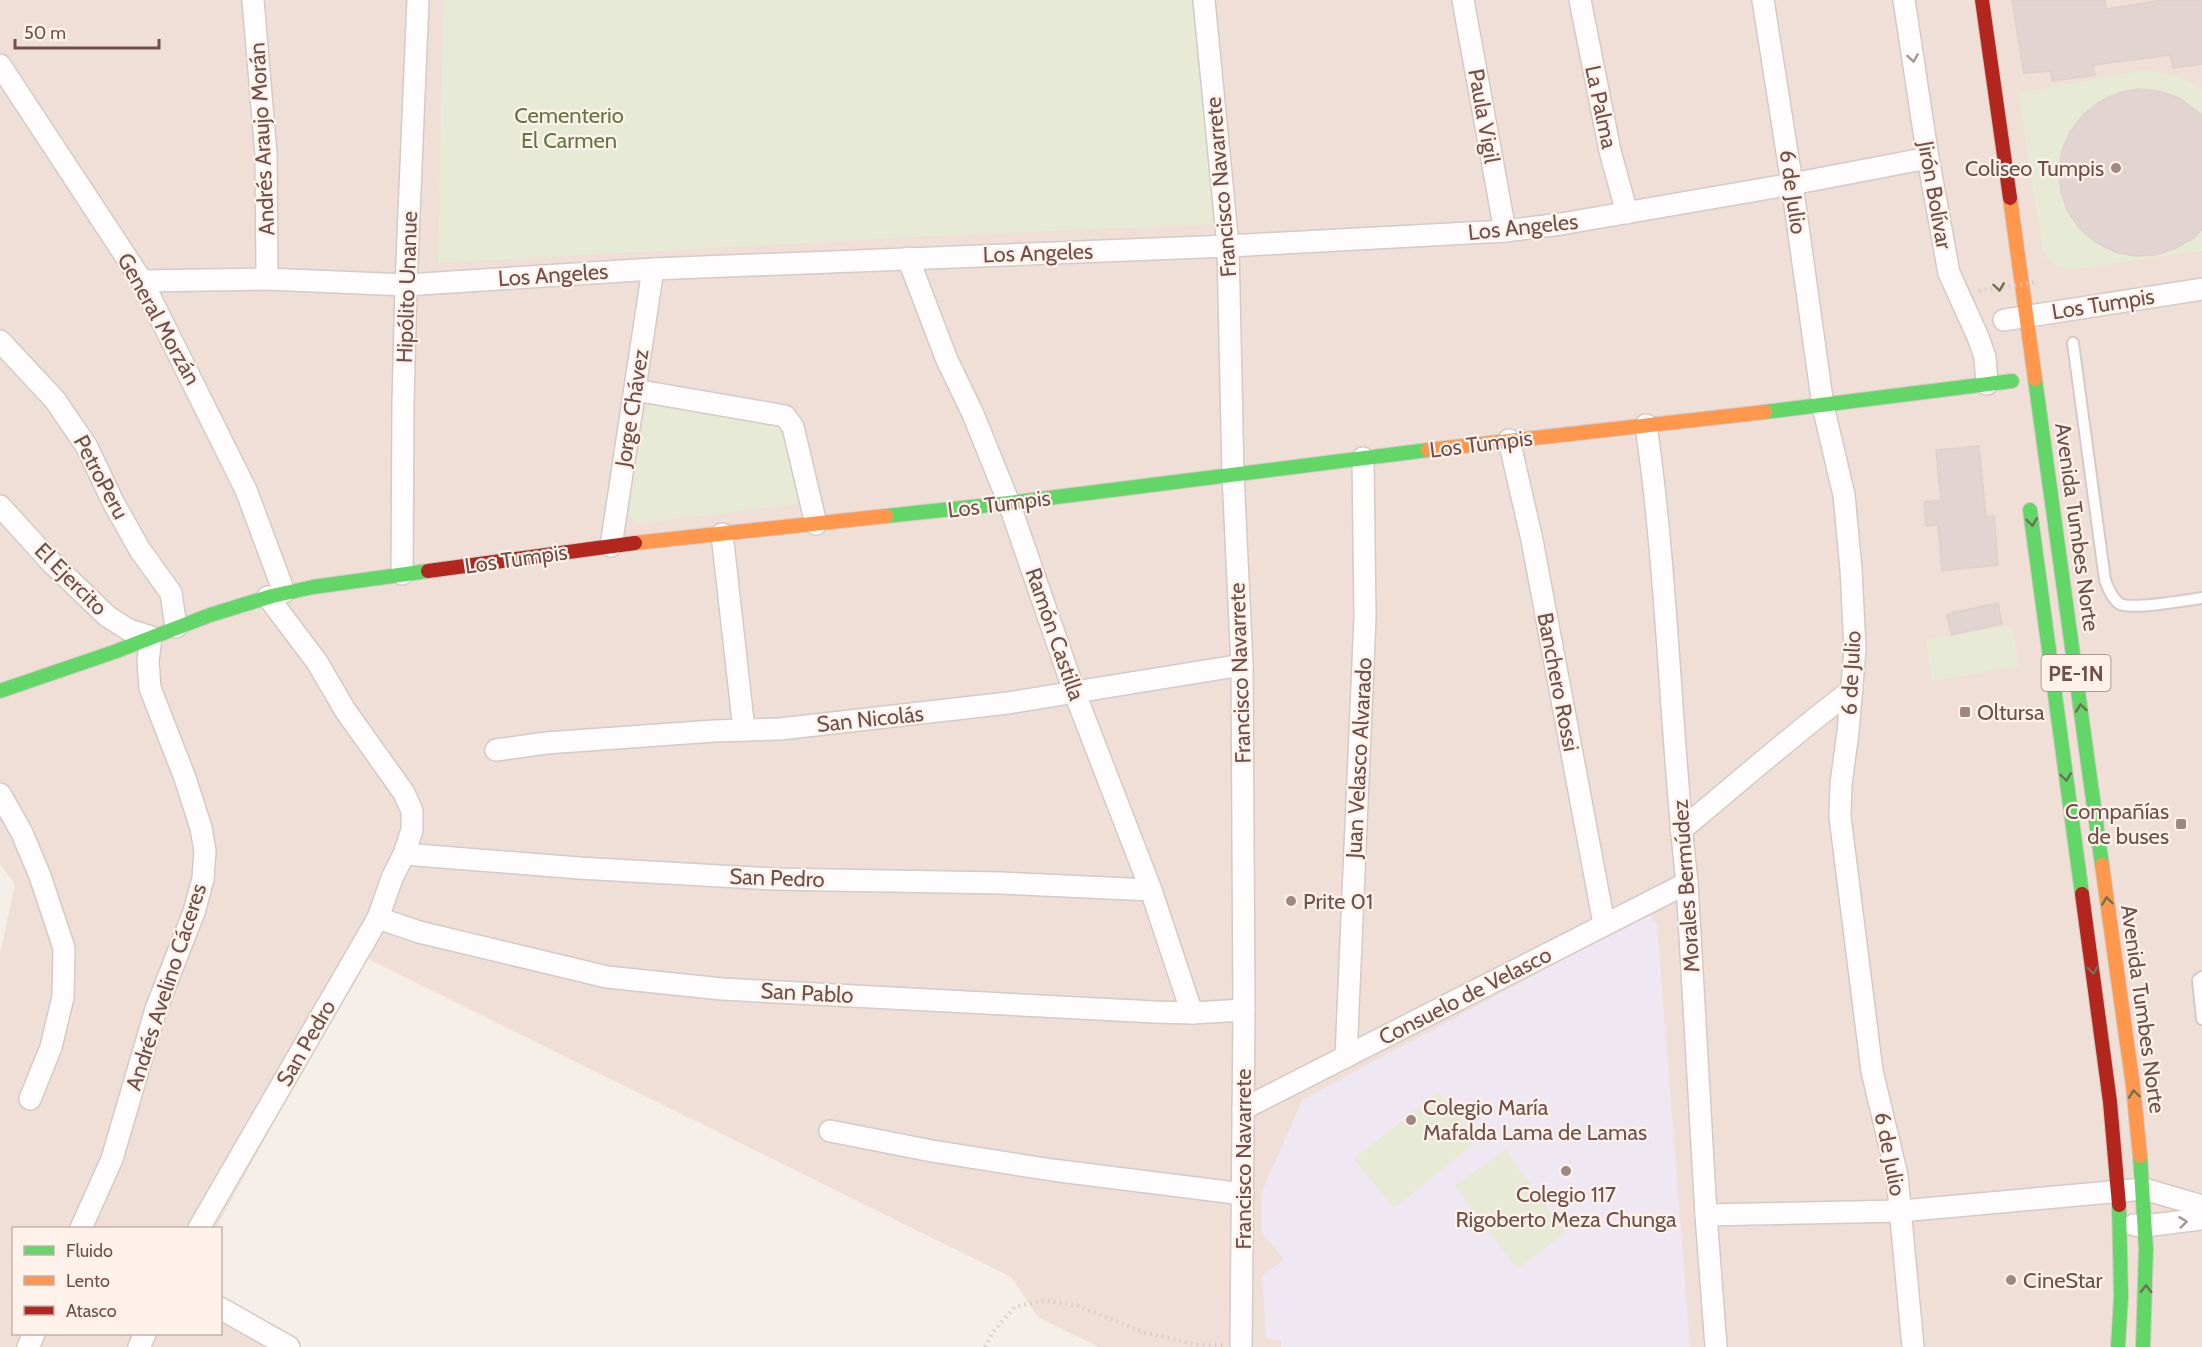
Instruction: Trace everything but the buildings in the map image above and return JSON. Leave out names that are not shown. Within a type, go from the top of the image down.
[{"type":"main road","name":"Avenida Tumbes Norte","points":[[1982,0],[2133,1086],[2144,1189],[2146,1312],[2143,1347]]},
{"type":"main road","name":"Los Tumpis","points":[[0,691],[176,627],[276,594],[402,574],[611,546],[1009,503],[1509,440],[1823,406],[2012,381]]},
{"type":"main road","name":"Avenida Tumbes Norte","points":[[2028,498],[2114,1129],[2122,1225],[2122,1281],[2118,1347]]},
{"type":"street","name":"Andrés Araujo Morán","points":[[253,0],[266,154],[267,279]]},
{"type":"street","name":"Hipólito Unanue","points":[[402,574],[406,285],[418,0]]},
{"type":"street","name":"Francisco Navarrete","points":[[1204,0],[1228,246],[1233,475],[1242,665],[1244,1010],[1241,1346]]},
{"type":"street","name":"Paula Vigil","points":[[1463,0],[1505,231]]},
{"type":"street","name":"La Palma","points":[[1580,0],[1610,151],[1627,213]]},
{"type":"street","name":"6 de Julio","points":[[1763,0],[1823,406],[1844,495],[1855,649],[1840,784],[1840,817],[1872,1071],[1896,1176],[1901,1211],[1913,1347]]},
{"type":"street","name":"Jirón Bolívar","points":[[1904,0],[1928,158],[1949,273],[1978,337],[1984,357],[1987,384]]},
{"type":"street","name":"General Morzán","points":[[0,64],[142,281],[246,490],[276,594]]},
{"type":"street","name":"Los Angeles","points":[[142,281],[267,279],[406,285],[653,269],[1228,246],[1505,231],[1627,213],[1928,158]]},
{"type":"street","name":"Ramón Castilla","points":[[908,258],[947,360],[974,414],[1009,503],[1074,691],[1151,890],[1192,1013]]},
{"type":"street","name":"Jorge Chávez","points":[[611,546],[653,269]]},
{"type":"street","name":"Los Tumpis","points":[[2004,319],[2202,289]]},
{"type":"street","name":"PetroPeru","points":[[0,341],[55,400],[87,447],[113,502],[135,540],[171,593],[176,627]]},
{"type":"street","points":[[635,390],[785,417],[793,427],[816,524]]},
{"type":"street","name":"Morales Bermúdez","points":[[1646,425],[1657,497],[1681,830],[1687,883],[1716,1347]]},
{"type":"street","name":"Banchero Rossi","points":[[1509,440],[1532,540],[1605,924]]},
{"type":"street","name":"Juan Velasco Alvarado","points":[[1346,1057],[1365,617],[1364,458]]},
{"type":"street","name":"El Ejercito","points":[[0,506],[51,562],[107,616],[129,630],[151,638]]},
{"type":"street","points":[[722,534],[744,730]]},
{"type":"street","name":"San Pedro","points":[[200,1227],[378,918],[412,830],[412,811],[404,793],[345,710],[276,594]]},
{"type":"street","name":"Andrés Avelino Cáceres","points":[[81,1227],[112,1159],[153,1018],[194,912],[202,879],[205,851],[201,828],[185,778],[150,688],[148,662],[151,638]]},
{"type":"street","name":"San Nicolás","points":[[496,750],[546,743],[780,729],[996,704],[1242,665]]},
{"type":"street","points":[[1681,830],[1800,729],[1852,690]]},
{"type":"street","points":[[0,794],[22,833],[40,876],[64,948],[63,997],[51,1047],[30,1099]]},
{"type":"street","name":"San Pedro","points":[[404,854],[579,868],[774,879],[1001,883],[1151,890]]},
{"type":"street","name":"Consuelo de Velasco","points":[[1243,1109],[1687,883]]},
{"type":"street","name":"San Pablo","points":[[378,918],[418,932],[607,977],[722,989],[1192,1013],[1244,1010]]},
{"type":"street","points":[[830,1131],[932,1151],[1052,1170],[1243,1194]]},
{"type":"street","points":[[1706,1215],[1901,1211],[2144,1189],[2202,1206]]},
{"type":"street","points":[[2122,1225],[2145,1226],[2202,1219]]},
{"type":"street","points":[[222,1309],[290,1347]]},
{"type":"lane","points":[[2073,343],[2105,580],[2112,595],[2121,604],[2132,606],[2202,598]]},
{"type":"lane","points":[[2202,977],[2198,980],[2202,1019]]},
{"type":"path","points":[[1979,291],[2037,282]]},
{"type":"path","points":[[985,1347],[993,1332],[1015,1306],[1044,1300],[1078,1306],[1146,1333],[1198,1345],[1241,1346]]},
{"type":"shaded area","points":[[0,0],[2202,0],[2202,1347],[1099,1347],[1038,1317],[1011,1277],[364,957],[217,1227],[12,1227],[12,1335],[222,1335],[222,1302],[301,1347],[0,1347],[0,954],[15,884],[0,864]]},
{"type":"shaded area","name":"Colegio María Mafalda Lama de Lamas","points":[[1648,914],[1657,924],[1690,1347],[1281,1347],[1281,1341],[1266,1338],[1262,1275],[1284,1260],[1261,1231],[1261,1194],[1302,1100]]},
{"type":"green space","name":"Cementerio El Carmen","points":[[443,0],[1192,0],[1215,224],[954,235],[438,263]]},
{"type":"green space","name":"Coliseo Tumpis","points":[[2139,71],[2172,75],[2202,89],[2202,251],[2070,270],[2061,267],[2051,262],[2043,253],[2018,93]]},
{"type":"green space","points":[[658,402],[783,427],[803,503],[635,524],[628,514],[647,406]]},
{"type":"green space","points":[[2012,625],[2019,666],[1932,681],[1926,640]]},
{"type":"green space","points":[[1438,1092],[1477,1141],[1394,1208],[1354,1159]]},
{"type":"green space","points":[[1505,1150],[1566,1232],[1517,1269],[1455,1186]]},
{"type":"traffic: fast","points":[[2035,379],[2102,865]]},
{"type":"traffic: fast","points":[[1765,412],[2012,381]]},
{"type":"traffic: fast","points":[[886,516],[1009,503],[1428,450]]},
{"type":"traffic: fast","points":[[2030,510],[2082,894]]},
{"type":"traffic: fast","points":[[0,691],[114,652],[210,615],[272,596],[313,587],[428,571]]},
{"type":"traffic: fast","points":[[2140,1156],[2146,1249],[2143,1347]]},
{"type":"traffic: fast","points":[[2118,1347],[2121,1297],[2119,1205]]},
{"type":"traffic: slow","points":[[2010,198],[2035,379]]},
{"type":"traffic: slow","points":[[1428,450],[1765,412]]},
{"type":"traffic: slow","points":[[635,543],[886,516]]},
{"type":"traffic: slow","points":[[2102,865],[2133,1086],[2140,1156]]},
{"type":"traffic: jam","points":[[1982,0],[2010,198]]},
{"type":"traffic: jam","points":[[428,571],[635,543]]},
{"type":"traffic: jam","points":[[2082,894],[2110,1102],[2119,1205]]},
{"type":"place","name":"Coliseo Tumpis","points":[[2116,168]]},
{"type":"place","name":"Oltursa","points":[[1965,712]]},
{"type":"place","name":"Compañías de buses","points":[[2181,824]]},
{"type":"place","name":"Prite 01","points":[[1291,901]]},
{"type":"place","name":"Colegio María Mafalda Lama de Lamas","points":[[1411,1120]]},
{"type":"place","name":"Colegio 117 Rigoberto Meza Chunga","points":[[1566,1171]]},
{"type":"place","name":"CineStar","points":[[2011,1280]]}]
